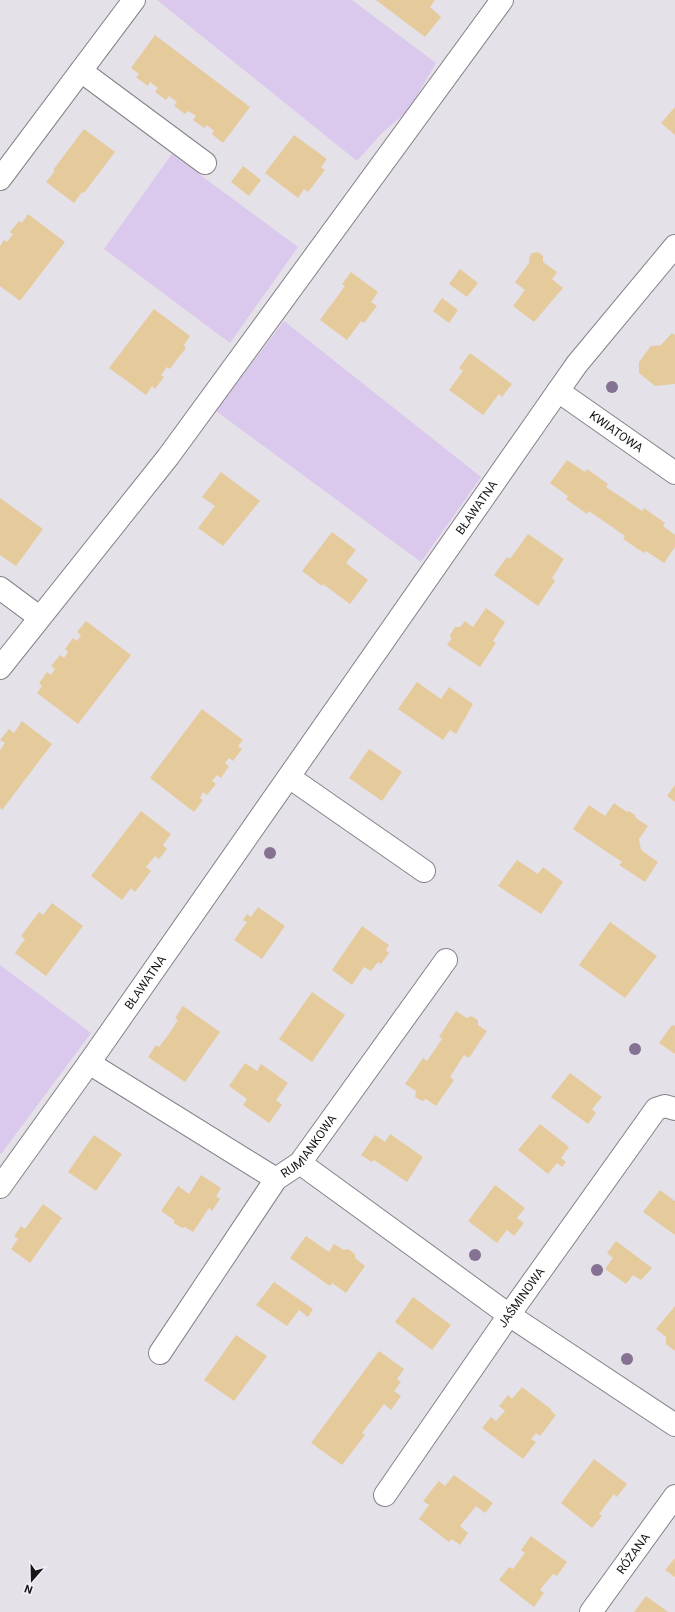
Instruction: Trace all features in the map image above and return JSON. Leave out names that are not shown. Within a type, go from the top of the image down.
[{"type":"street","points":[[0,179],[134,0]]},
{"type":"street","points":[[0,668],[39,617],[168,457],[502,0]]},
{"type":"street","points":[[81,70],[205,163]]},
{"type":"street","name":"BŁAWATNA","points":[[3,1175],[89,1063],[558,391],[578,364],[675,246]]},
{"type":"street","name":"KWIATOWA","points":[[558,391],[675,473]]},
{"type":"street","points":[[0,588],[39,617]]},
{"type":"street","points":[[289,776],[424,871]]},
{"type":"street","name":"RUMIANKOWA","points":[[160,1353],[276,1179],[300,1163],[446,960]]},
{"type":"street","points":[[89,1063],[276,1179]]},
{"type":"street","name":"JAŚMINOWA","points":[[385,1495],[656,1109],[670,1107]]},
{"type":"street","points":[[300,1163],[510,1315],[675,1425]]},
{"type":"street","name":"RÓŻANA","points":[[592,1612],[675,1496]]},
{"type":"shaded area","points":[[157,0],[352,0],[436,63],[408,111],[382,133],[357,161]]},
{"type":"shaded area","points":[[172,154],[298,247],[230,343],[104,249]]},
{"type":"shaded area","points":[[284,321],[481,477],[421,562],[216,411]]},
{"type":"shaded area","points":[[0,965],[91,1033],[1,1154],[0,1153]]},
{"type":"building","points":[[376,0],[435,0],[430,7],[441,17],[425,37]]},
{"type":"building","points":[[155,35],[250,107],[223,143],[212,134],[214,131],[207,125],[204,128],[193,120],[196,116],[188,111],[185,114],[174,106],[177,102],[169,96],[166,100],[155,92],[158,88],[150,82],[148,86],[136,77],[139,74],[131,68]]},
{"type":"building","points":[[675,107],[675,135],[661,123]]},
{"type":"building","points":[[84,129],[115,152],[84,193],[82,192],[74,203],[46,182],[55,171],[53,170]]},
{"type":"building","points":[[294,135],[327,159],[321,167],[325,170],[308,192],[304,189],[298,198],[265,173]]},
{"type":"building","points":[[243,166],[261,180],[249,196],[231,182]]},
{"type":"building","points":[[28,214],[65,242],[20,301],[0,286],[0,246],[4,240],[7,242],[13,234],[10,232],[19,221],[22,223]]},
{"type":"building","points":[[538,252],[543,256],[543,262],[557,272],[552,279],[563,288],[534,322],[513,306],[525,290],[515,282],[529,263],[529,258],[532,253]]},
{"type":"building","points":[[460,269],[478,283],[467,297],[449,284]]},
{"type":"building","points":[[351,272],[378,292],[371,302],[377,306],[364,323],[361,321],[347,340],[320,320],[345,286],[342,284]]},
{"type":"building","points":[[442,298],[458,310],[449,323],[433,311]]},
{"type":"building","points":[[154,309],[190,336],[184,345],[186,348],[170,369],[167,367],[161,375],[164,377],[155,389],[152,386],[146,395],[109,368]]},
{"type":"building","points":[[672,333],[675,335],[675,384],[655,386],[639,373],[639,362],[651,346],[661,345]]},
{"type":"building","points":[[470,353],[512,384],[502,397],[499,394],[483,415],[449,390],[463,371],[459,368]]},
{"type":"building","points":[[567,460],[585,472],[587,469],[608,484],[606,487],[642,511],[644,508],[665,523],[663,526],[675,535],[675,547],[664,563],[646,551],[644,553],[623,539],[625,536],[589,511],[587,514],[566,499],[568,496],[550,483]]},
{"type":"building","points":[[221,472],[260,501],[223,546],[198,528],[215,506],[202,497]]},
{"type":"building","points":[[0,498],[43,529],[16,566],[0,555]]},
{"type":"building","points":[[332,532],[356,550],[346,563],[368,580],[350,604],[302,571]]},
{"type":"building","points":[[528,534],[564,559],[552,578],[555,581],[538,606],[494,575],[507,557],[510,559]]},
{"type":"building","points":[[486,608],[505,622],[493,641],[496,643],[480,667],[447,645],[451,639],[450,635],[455,627],[460,627],[465,621],[473,627]]},
{"type":"building","points":[[86,621],[131,655],[78,724],[37,693],[42,686],[39,683],[47,672],[51,675],[55,669],[51,666],[60,655],[64,658],[68,652],[65,649],[73,638],[77,641],[81,635],[77,632]]},
{"type":"building","points":[[417,682],[441,699],[449,687],[473,704],[456,734],[450,730],[443,740],[398,709]]},
{"type":"building","points":[[202,709],[243,740],[238,746],[242,749],[233,761],[229,758],[225,763],[229,766],[221,778],[217,775],[212,781],[216,784],[207,795],[203,792],[200,798],[203,800],[194,812],[150,778]]},
{"type":"building","points":[[22,721],[52,744],[2,810],[0,808],[0,750],[5,743],[0,740],[9,729],[14,733]]},
{"type":"building","points":[[369,749],[402,772],[382,801],[349,778]]},
{"type":"building","points":[[675,785],[675,802],[667,796]]},
{"type":"building","points":[[614,803],[627,812],[629,811],[635,815],[636,818],[648,826],[639,839],[641,850],[658,862],[645,882],[619,865],[622,862],[573,829],[589,805],[605,816]]},
{"type":"building","points":[[141,811],[171,834],[163,845],[167,849],[159,859],[155,856],[146,867],[151,871],[135,892],[131,888],[122,900],[91,876]]},
{"type":"building","points":[[517,860],[538,874],[543,867],[563,882],[541,914],[498,886]]},
{"type":"building","points":[[52,903],[83,926],[46,976],[15,953],[25,939],[21,936],[39,912],[43,915]]},
{"type":"building","points":[[258,907],[285,926],[262,959],[234,940],[247,922],[243,920],[247,914],[251,917]]},
{"type":"building","points":[[610,922],[657,956],[625,998],[579,965]]},
{"type":"building","points":[[362,926],[389,945],[386,950],[389,953],[381,964],[378,962],[371,971],[364,967],[352,985],[332,970]]},
{"type":"building","points":[[312,992],[345,1015],[312,1062],[279,1039]]},
{"type":"building","points":[[183,1006],[220,1032],[185,1082],[148,1057],[156,1045],[159,1047],[169,1034],[178,1020],[175,1018]]},
{"type":"building","points":[[456,1011],[467,1018],[471,1016],[478,1020],[478,1025],[487,1031],[469,1058],[464,1055],[450,1077],[454,1080],[436,1106],[426,1099],[422,1101],[415,1097],[416,1091],[405,1084],[423,1058],[427,1061],[442,1039],[439,1037]]},
{"type":"building","points":[[672,1025],[675,1026],[675,1054],[659,1043]]},
{"type":"building","points":[[245,1063],[257,1071],[261,1064],[288,1083],[276,1100],[282,1105],[269,1123],[243,1105],[247,1099],[229,1086]]},
{"type":"building","points":[[570,1073],[602,1097],[592,1109],[596,1113],[588,1124],[551,1097]]},
{"type":"building","points":[[540,1124],[569,1147],[561,1158],[566,1162],[562,1167],[557,1163],[548,1174],[518,1150]]},
{"type":"building","points":[[390,1134],[423,1157],[407,1182],[374,1160],[372,1162],[361,1155],[375,1135],[385,1142]]},
{"type":"building","points":[[94,1135],[122,1154],[96,1191],[68,1172]]},
{"type":"building","points":[[201,1175],[221,1188],[216,1196],[220,1199],[212,1211],[209,1208],[193,1232],[174,1223],[174,1220],[161,1211],[178,1186],[189,1194]]},
{"type":"building","points":[[495,1185],[525,1208],[517,1218],[524,1223],[514,1236],[507,1230],[497,1243],[468,1221]]},
{"type":"building","points":[[660,1190],[675,1201],[675,1235],[643,1212]]},
{"type":"building","points":[[43,1204],[62,1218],[30,1263],[11,1249],[18,1239],[14,1236],[21,1226],[25,1229]]},
{"type":"building","points":[[306,1236],[329,1252],[334,1244],[344,1250],[348,1249],[355,1254],[355,1258],[365,1266],[346,1293],[332,1283],[330,1286],[290,1258]]},
{"type":"building","points":[[616,1241],[652,1268],[641,1280],[633,1275],[626,1284],[605,1269],[613,1258],[607,1253]]},
{"type":"building","points":[[274,1282],[313,1309],[308,1317],[299,1310],[287,1326],[256,1305]]},
{"type":"building","points":[[413,1297],[451,1325],[432,1350],[395,1322]]},
{"type":"building","points":[[675,1306],[675,1351],[666,1344],[666,1337],[656,1329]]},
{"type":"building","points":[[236,1335],[267,1356],[234,1401],[204,1380]]},
{"type":"building","points":[[379,1351],[404,1369],[397,1379],[401,1382],[394,1391],[401,1396],[391,1410],[384,1404],[362,1433],[365,1435],[342,1465],[311,1443]]},
{"type":"building","points":[[522,1387],[552,1410],[551,1411],[556,1415],[540,1436],[536,1433],[531,1439],[536,1442],[523,1459],[482,1428],[491,1417],[496,1421],[505,1411],[499,1406],[508,1395],[512,1399]]},
{"type":"building","points":[[594,1459],[627,1484],[617,1497],[614,1494],[599,1514],[602,1516],[592,1528],[561,1503]]},
{"type":"building","points":[[454,1475],[493,1503],[485,1513],[476,1506],[460,1526],[468,1533],[460,1545],[452,1539],[449,1542],[419,1519],[429,1505],[423,1501],[439,1481],[445,1486]]},
{"type":"building","points":[[531,1536],[567,1562],[557,1576],[553,1574],[540,1590],[544,1593],[534,1607],[499,1580],[509,1567],[513,1569],[525,1553],[521,1550]]},
{"type":"building","points":[[675,1558],[675,1577],[665,1570]]},
{"type":"building","points":[[646,1596],[668,1612],[634,1612]]}]
